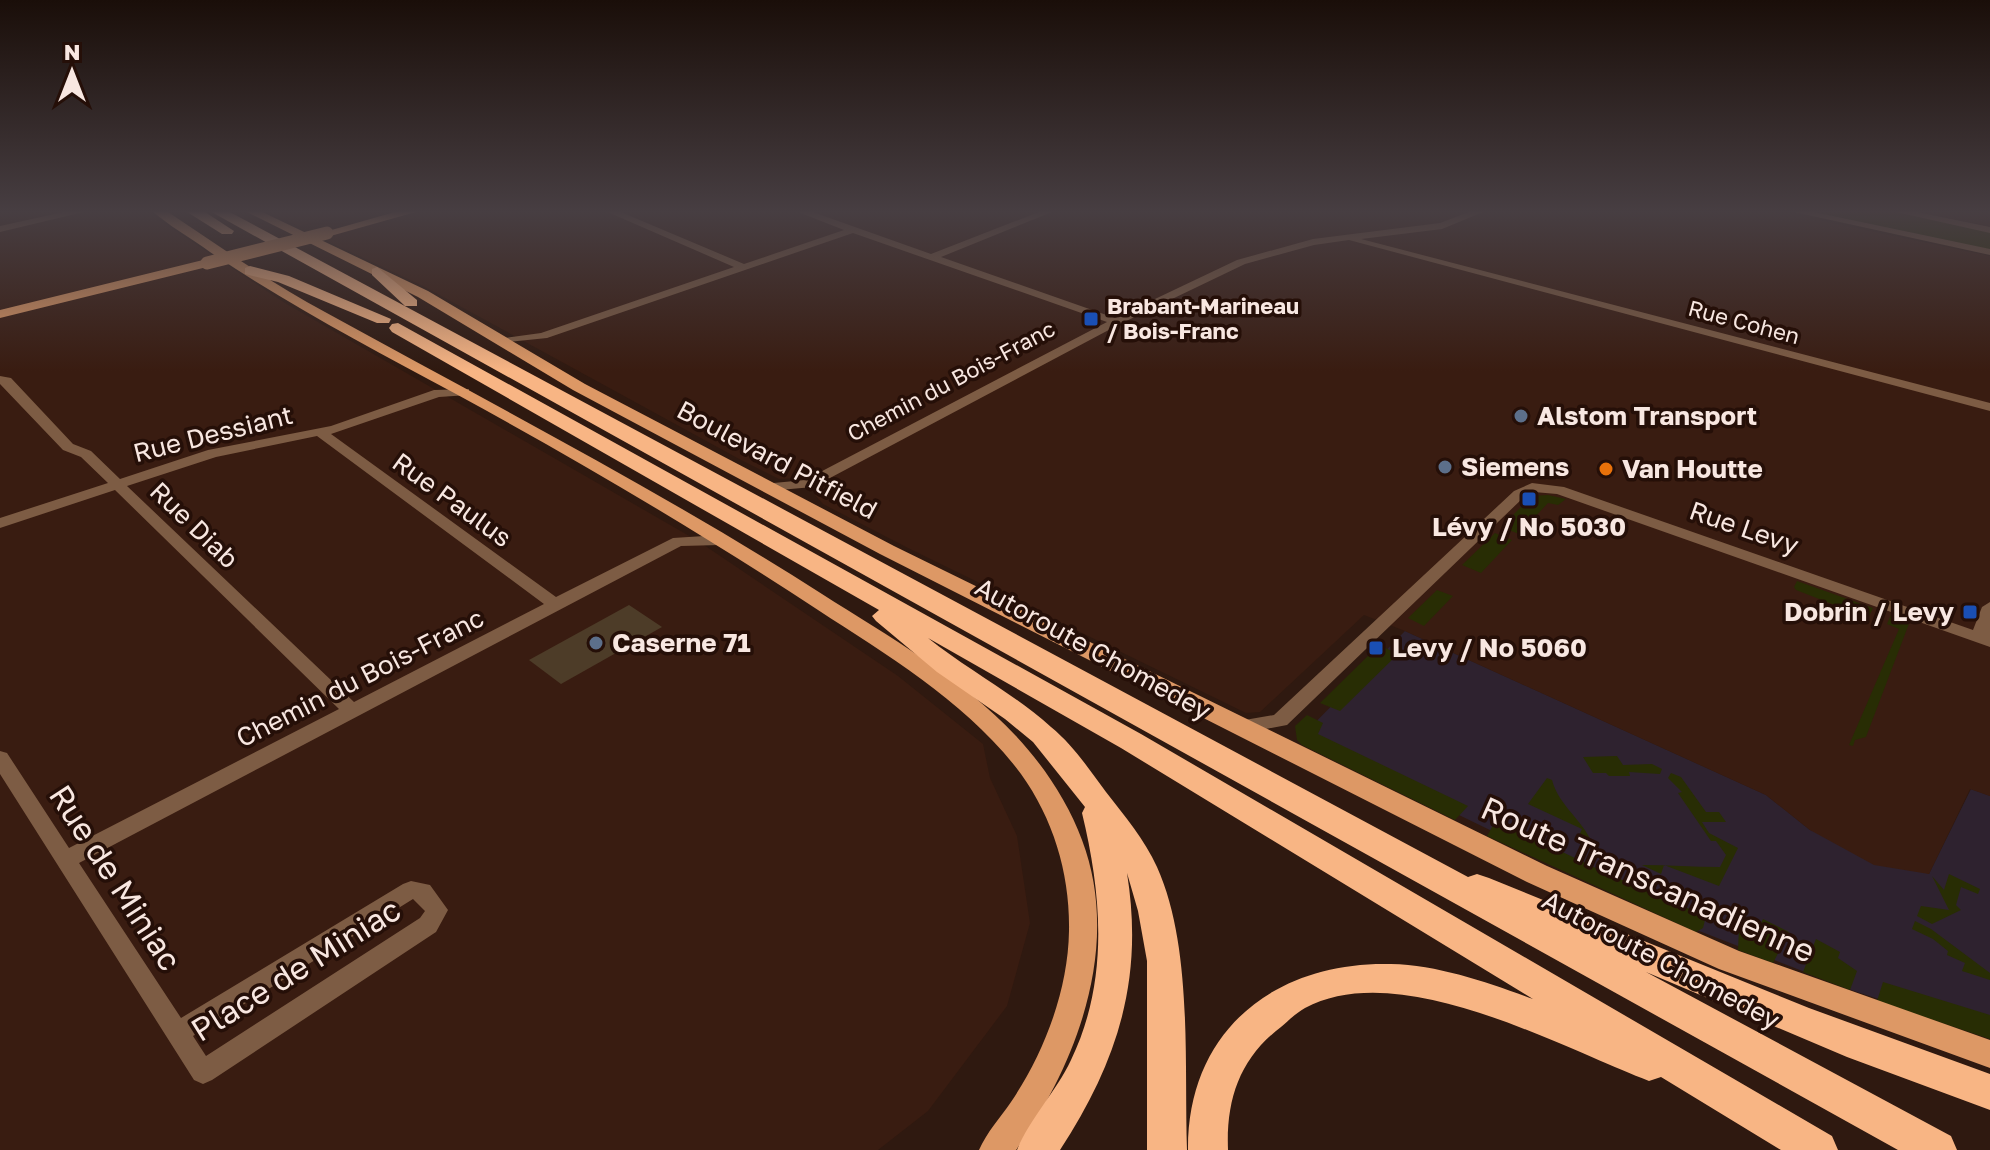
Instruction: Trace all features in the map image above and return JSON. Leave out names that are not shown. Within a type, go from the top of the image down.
[{"type":"highway","points":[[286,264],[1262,817],[1818,1150]]},
{"type":"highway","name":"Autoroute Chomedey","points":[[314,264],[1937,1150]]},
{"type":"highway","points":[[250,271],[283,279],[383,319]]},
{"type":"highway","points":[[377,272],[405,296],[431,327]]},
{"type":"highway","points":[[834,574],[946,666],[1030,723],[1056,748],[1087,788],[1142,869],[1155,911],[1166,991],[1167,1150]]},
{"type":"highway","points":[[1037,1150],[1088,1064],[1115,974],[1117,896],[1108,852],[1087,788]]},
{"type":"highway","points":[[1389,852],[1591,932],[1813,1028],[1990,1092]]},
{"type":"highway","points":[[1208,1150],[1208,1121],[1215,1086],[1238,1042],[1259,1020],[1288,999],[1325,984],[1346,981],[1410,980],[1484,997],[1718,1092]]},
{"type":"main road","points":[[0,306],[187,264]]},
{"type":"main road","points":[[0,314],[189,264]]},
{"type":"main road","points":[[239,264],[441,387],[465,392],[720,540],[933,677],[992,727],[1039,781],[1065,830],[1080,880],[1083,955],[1064,1034],[1042,1083],[996,1150]]},
{"type":"main road","name":"Boulevard Pitfield","points":[[360,264],[429,297],[521,354],[768,487],[803,495],[1286,750]]},
{"type":"main road","name":"Route Transcanadienne","points":[[1286,750],[1548,880],[1685,942],[1841,1003],[1990,1054]]},
{"type":"street","points":[[735,264],[743,267]]},
{"type":"street","points":[[521,354],[527,345],[543,336],[753,264]]},
{"type":"street","points":[[951,264],[1116,322]]},
{"type":"street","name":"Chemin du Bois-Franc","points":[[803,495],[1116,322],[1238,264]]},
{"type":"street","name":"Rue Cohen","points":[[1450,264],[1990,407]]},
{"type":"street","points":[[502,341],[543,336]]},
{"type":"street","name":"Rue Diab","points":[[0,380],[7,381],[68,447],[86,454],[352,711]]},
{"type":"street","name":"Rue Dessiant","points":[[0,523],[213,453],[321,433],[441,387]]},
{"type":"street","name":"Rue Paulus","points":[[321,433],[556,605]]},
{"type":"street","name":"Rue Levy","points":[[1280,720],[1519,494],[1532,487],[1559,490],[1985,640]]},
{"type":"street","points":[[678,541],[691,523]]},
{"type":"street","points":[[678,541],[720,540]]},
{"type":"street","name":"Chemin du Bois-Franc","points":[[65,860],[678,541]]},
{"type":"street","points":[[1985,640],[1990,607]]},
{"type":"street","points":[[1240,727],[1280,720],[1286,750]]},
{"type":"street","name":"Rue de Miniac","points":[[0,758],[177,1033]]},
{"type":"street","name":"Place de Miniac","points":[[411,890],[422,891],[437,910],[428,925],[203,1072],[177,1033],[398,896],[411,890]]},
{"type":"shaded area","points":[[0,264],[225,264],[285,303],[698,541],[898,676],[983,744],[990,778],[1017,836],[1030,923],[1007,1006],[928,1111],[878,1150],[0,1150]]},
{"type":"shaded area","points":[[375,264],[1990,264],[1990,796],[1970,789],[1929,874],[1874,865],[1810,830],[1766,795],[1364,615],[1260,712],[1246,713],[823,504],[815,495],[820,489],[801,478],[779,479],[741,460],[423,286]]},
{"type":"shaded area","points":[[1405,631],[1766,795],[1810,830],[1929,874],[1971,789],[1990,796],[1990,1035],[1854,991],[1694,929],[1300,738]]},
{"type":"green space","points":[[1548,495],[1566,499],[1558,505],[1548,503],[1519,534],[1501,527],[1532,496]]},
{"type":"green space","points":[[1495,533],[1512,540],[1481,573],[1462,565]]},
{"type":"green space","points":[[1797,581],[1873,608],[1868,618],[1796,590]]},
{"type":"green space","points":[[1437,590],[1453,596],[1424,626],[1408,618]]},
{"type":"green space","points":[[1891,615],[1910,621],[1866,737],[1855,740],[1853,746],[1849,745],[1899,629],[1887,624]]},
{"type":"green space","points":[[1379,645],[1398,654],[1340,711],[1320,703],[1372,652],[1375,654]]},
{"type":"green space","points":[[1307,715],[1323,723],[1318,734],[1468,806],[1455,820],[1302,745],[1297,740],[1295,726]]},
{"type":"green space","points":[[1617,756],[1623,765],[1652,764],[1662,769],[1660,774],[1629,772],[1630,776],[1609,776],[1593,773],[1583,757]]},
{"type":"green space","points":[[1671,773],[1681,777],[1706,812],[1719,812],[1726,822],[1702,822],[1709,833],[1738,848],[1719,886],[1665,865],[1720,867],[1726,855],[1716,841],[1711,841],[1678,793],[1682,792],[1668,778]]},
{"type":"green space","points":[[1547,778],[1552,780],[1592,843],[1578,838],[1582,829],[1528,804]]},
{"type":"green space","points":[[1496,820],[1706,916],[1703,928],[1696,932],[1487,836]]},
{"type":"green space","points":[[1642,865],[1652,865],[1664,865],[1661,874]]},
{"type":"green space","points":[[1949,874],[1980,889],[1978,894],[1961,887],[1956,905],[1961,910],[1932,924],[1917,916],[1921,906],[1949,910],[1932,876],[1944,890]]},
{"type":"green space","points":[[1763,919],[1789,932],[1773,963],[1738,950],[1739,928],[1756,934]]},
{"type":"green space","points":[[1915,921],[1931,929],[1990,973],[1990,980],[1962,971],[1965,963],[1947,955],[1948,951],[1933,939],[1912,929]]},
{"type":"green space","points":[[1816,939],[1840,952],[1838,958],[1857,971],[1850,990],[1803,972]]},
{"type":"green space","points":[[1883,982],[1990,1015],[1990,1039],[1877,1001]]},
{"type":"building","name":"Caserne 71","points":[[629,605],[662,627],[561,684],[529,660]]},
{"type":"place","name":"Brabant-Marineau / Bois-Franc","points":[[1091,319]]},
{"type":"place","name":"Alstom Transport","points":[[1521,416]]},
{"type":"place","name":"Siemens","points":[[1445,467]]},
{"type":"place","name":"Van Houtte","points":[[1606,469]]},
{"type":"place","name":"Lévy / No 5030","points":[[1529,499]]},
{"type":"place","name":"Dobrin / Levy","points":[[1970,612]]},
{"type":"place","name":"Caserne 71","points":[[596,643]]},
{"type":"place","name":"Levy / No 5060","points":[[1376,648]]}]
